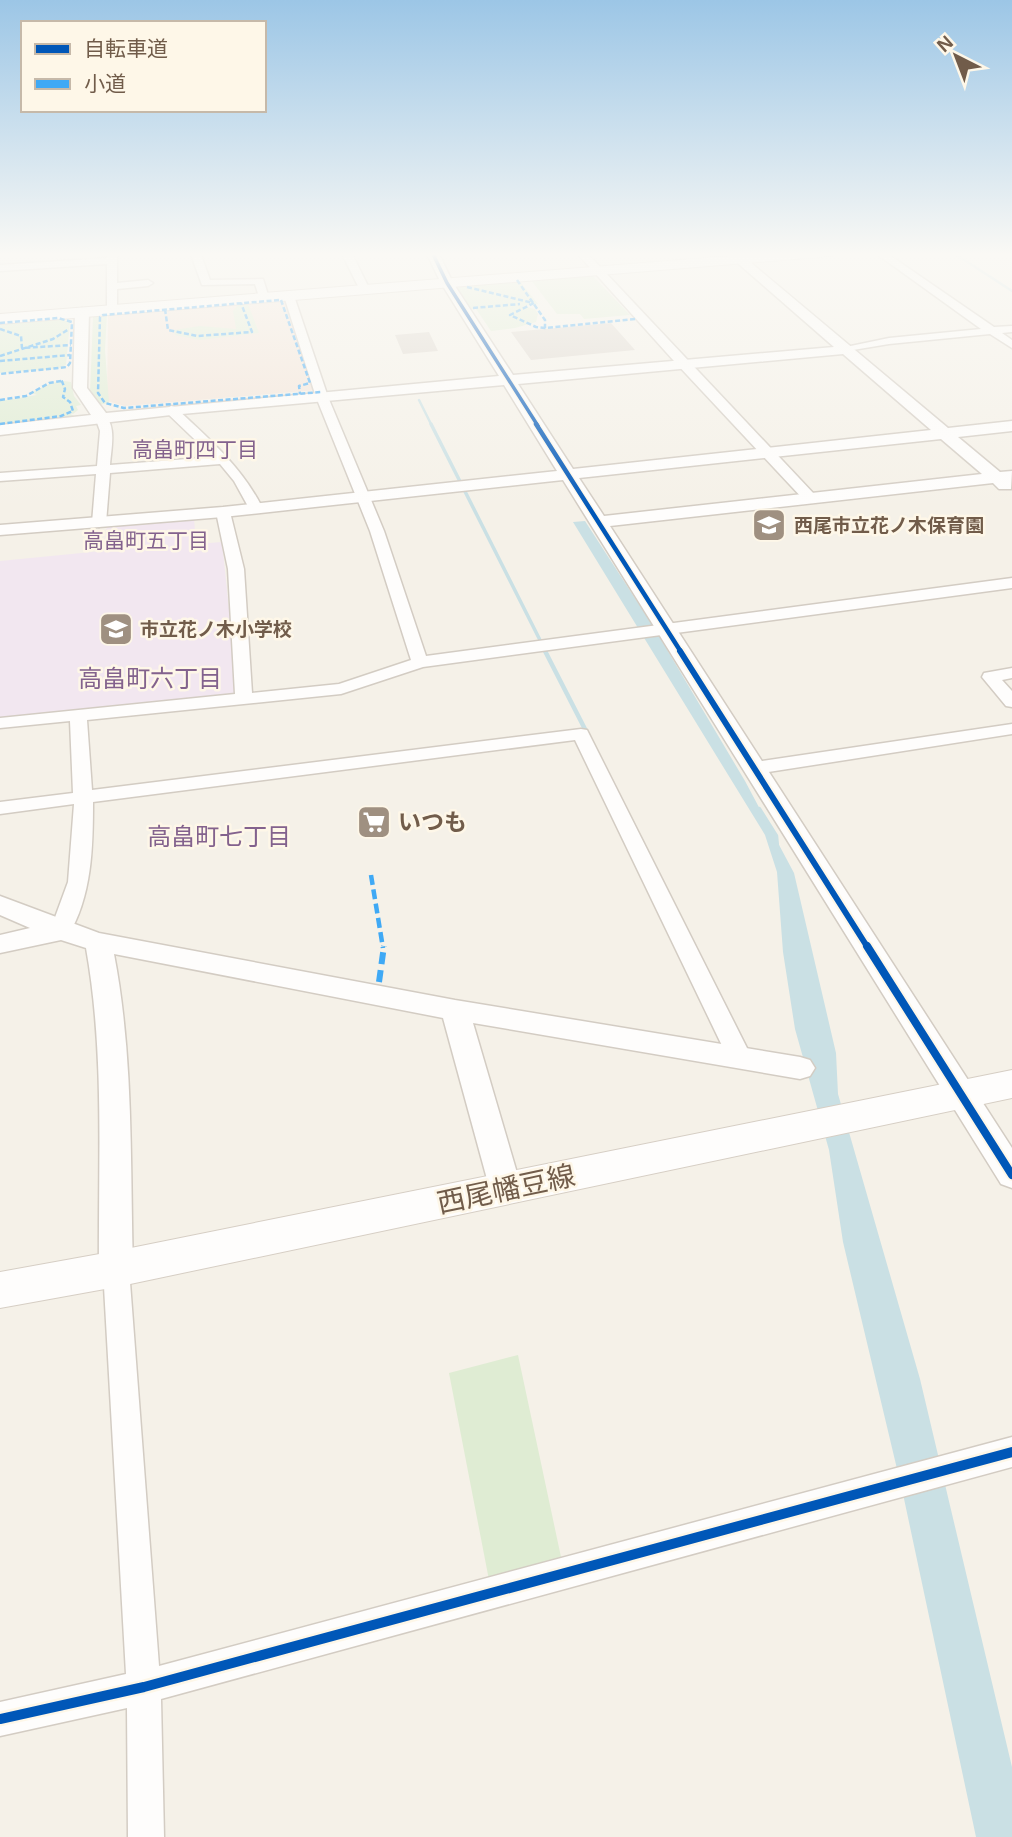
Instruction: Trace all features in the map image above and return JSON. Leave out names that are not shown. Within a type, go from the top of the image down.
[{"type":"main road","name":"西尾幡豆線","points":[[0,1290],[116,1269],[1012,1084]]},
{"type":"street","points":[[81,338],[80,388],[101,417],[106,431],[99,523]]},
{"type":"street","points":[[303,338],[322,397],[377,531],[420,662]]},
{"type":"street","points":[[482,338],[1012,1175]]},
{"type":"street","points":[[660,338],[810,498]]},
{"type":"street","points":[[831,338],[945,433],[1004,477],[1012,490]]},
{"type":"street","points":[[0,430],[171,410],[845,350],[923,338]]},
{"type":"street","points":[[171,410],[247,488],[255,508]]},
{"type":"street","points":[[0,530],[223,512],[1012,426]]},
{"type":"street","points":[[0,477],[222,460]]},
{"type":"street","points":[[600,522],[1004,477]]},
{"type":"street","points":[[223,512],[236,569],[244,699]]},
{"type":"street","points":[[0,723],[341,689],[420,662],[1012,583]]},
{"type":"street","points":[[1012,673],[990,677],[1012,702]]},
{"type":"street","points":[[1,946],[61,931],[72,911],[81,852],[83,797],[78,715]]},
{"type":"street","points":[[756,768],[1012,729]]},
{"type":"street","points":[[0,808],[580,734],[739,1056]]},
{"type":"street","points":[[0,905],[61,931],[99,942],[455,1010],[800,1068]]},
{"type":"street","points":[[99,942],[112,1050],[116,1269],[144,1687],[146,1837]]},
{"type":"street","points":[[455,1010],[506,1189]]},
{"type":"street","points":[[0,1719],[144,1687],[1012,1452]]},
{"type":"shaded area","points":[[108,338],[300,338],[318,390],[125,406],[107,401]]},
{"type":"shaded area","name":"市立花ノ木小学校","points":[[194,519],[196,544],[222,542],[238,696],[0,721],[0,561],[102,551],[107,527]]},
{"type":"shaded area","points":[[585,521],[653,626],[745,781],[794,873],[836,1053],[838,1094],[920,1379],[1012,1767],[1012,1837],[976,1837],[903,1494],[843,1242],[829,1150],[795,1029],[783,952],[777,872],[765,835],[573,522]]},
{"type":"green space","points":[[0,338],[69,338],[66,365],[57,369],[0,373]]},
{"type":"green space","points":[[92,338],[106,338],[109,403],[98,405],[90,393]]},
{"type":"green space","points":[[189,338],[219,338],[200,340]]},
{"type":"green space","points":[[71,382],[74,396],[81,405],[76,406],[78,410],[73,414],[67,412],[74,416],[0,428],[0,401],[37,395],[31,393],[51,383]]},
{"type":"green space","points":[[518,1355],[561,1557],[489,1580],[449,1373]]},
{"type":"building","points":[[396,338],[432,338],[438,351],[403,354]]},
{"type":"building","points":[[515,338],[624,338],[635,350],[531,360]]},
{"type":"waterway","points":[[419,400],[431,424]]},
{"type":"waterway","points":[[431,424],[546,652]]},
{"type":"waterway","points":[[545,651],[588,735]]},
{"type":"waterway","points":[[759,809],[776,836],[777,847]]},
{"type":"marked path","points":[[21,338],[22,348],[71,345]]},
{"type":"marked path","points":[[0,356],[55,338]]},
{"type":"marked path","points":[[0,374],[67,367],[70,363],[71,338]]},
{"type":"marked path","points":[[99,338],[98,393],[105,403],[124,408],[321,392]]},
{"type":"marked path","points":[[294,338],[310,383],[299,386],[300,394]]},
{"type":"marked path","points":[[0,361],[70,355]]},
{"type":"marked path","points":[[0,424],[61,416],[73,411],[70,402],[63,397],[65,389],[61,379]]},
{"type":"marked path","points":[[0,400],[26,396],[49,383],[61,381]]},
{"type":"marked path","points":[[371,875],[384,944],[379,982]]},
{"type":"cycle path","points":[[482,338],[1012,1175]]},
{"type":"cycle path","points":[[0,1719],[144,1687],[1012,1452]]},
{"type":"place","name":"西尾市立花ノ木保育園","points":[[769,525]]},
{"type":"place","name":"市立花ノ木小学校","points":[[116,629]]},
{"type":"place","name":"いつも","points":[[374,822]]},
{"type":"district","name":"高畠町四丁目","points":[[195,450]]},
{"type":"district","name":"高畠町五丁目","points":[[146,541]]},
{"type":"district","name":"高畠町六丁目","points":[[150,679]]},
{"type":"district","name":"高畠町七丁目","points":[[219,837]]}]
